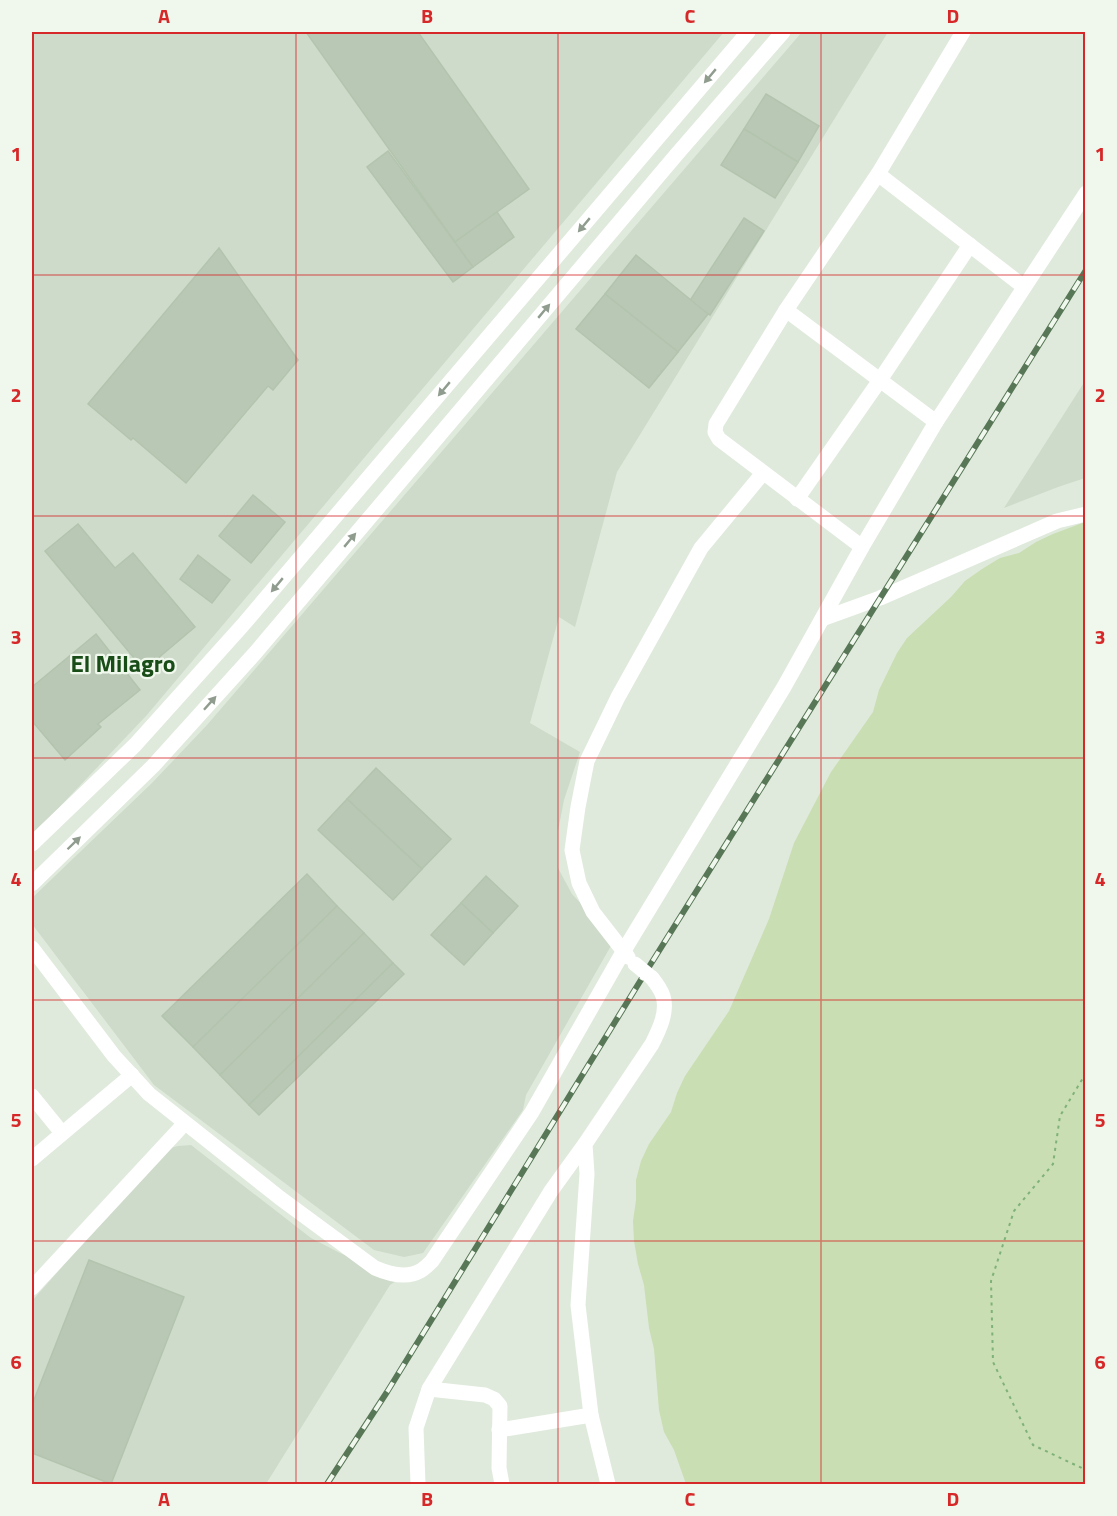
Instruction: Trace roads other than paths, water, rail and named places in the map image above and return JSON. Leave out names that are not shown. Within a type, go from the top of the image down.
[{"type":"street","points":[[32,844],[135,745],[234,634],[748,32]]},
{"type":"street","points":[[32,884],[153,766],[256,652],[783,32]]},
{"type":"street","points":[[862,547],[719,439],[715,432],[716,424],[786,310],[878,174],[963,32]]},
{"type":"street","points":[[656,141],[677,154]]},
{"type":"street","points":[[878,174],[1024,287]]},
{"type":"street","points":[[32,948],[114,1056],[149,1094],[280,1198],[375,1268],[401,1275],[421,1271],[432,1262],[532,1112],[623,952],[784,687],[862,547],[936,422],[1086,193]]},
{"type":"street","points":[[797,499],[970,245]]},
{"type":"street","points":[[786,310],[936,422]]},
{"type":"street","points":[[502,320],[523,336]]},
{"type":"street","points":[[471,357],[490,374]]},
{"type":"street","points":[[418,1485],[416,1428],[429,1389],[551,1191],[652,1044],[660,1028],[664,1012],[663,996],[652,978],[623,952],[593,912],[579,883],[572,850],[578,807],[587,761],[618,697],[702,548],[763,473]]},
{"type":"street","points":[[822,619],[880,598],[1057,521],[1086,514]]},
{"type":"street","points":[[311,544],[332,562]]},
{"type":"street","points":[[135,745],[153,766]]},
{"type":"street","points":[[32,1159],[132,1075]]},
{"type":"street","points":[[32,1096],[63,1133]]},
{"type":"street","points":[[32,1288],[185,1123]]},
{"type":"street","points":[[585,1144],[587,1174],[578,1305],[591,1414],[608,1485]]},
{"type":"street","points":[[429,1389],[485,1395],[494,1399],[500,1406],[499,1468],[502,1485]]},
{"type":"street","points":[[500,1430],[591,1414]]},
{"type":"railway","points":[[327,1484],[387,1392],[647,970],[1086,270]]},
{"type":"district","name":"El Milagro","points":[[123,664]]}]
